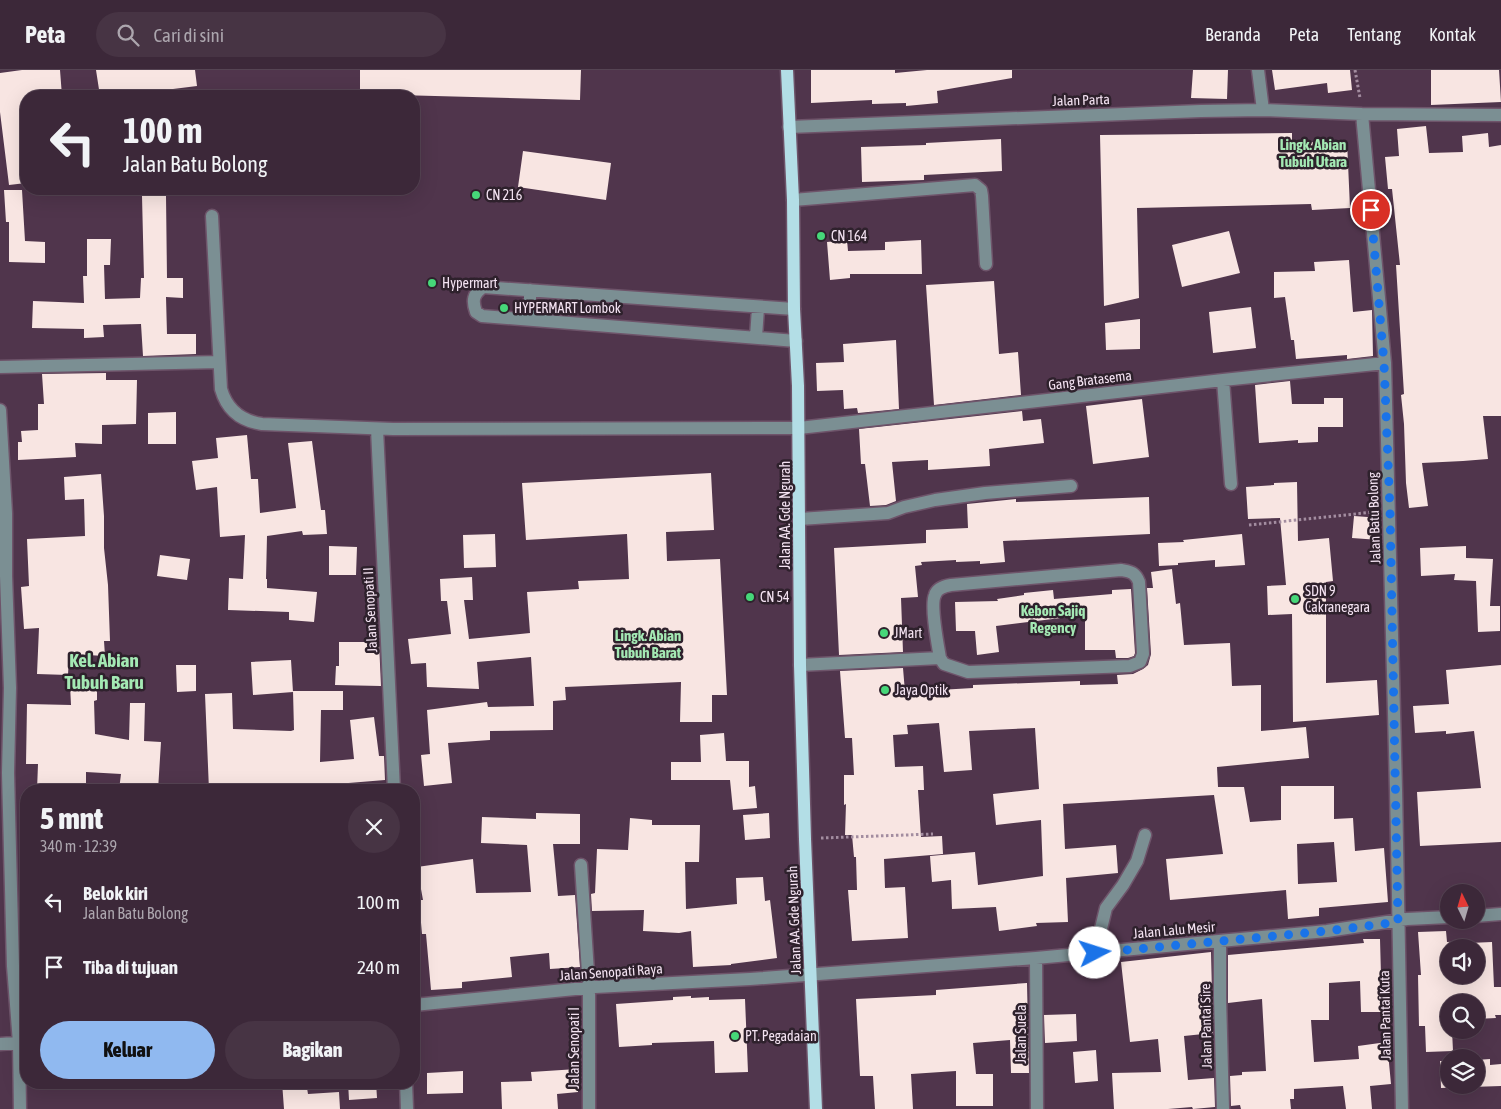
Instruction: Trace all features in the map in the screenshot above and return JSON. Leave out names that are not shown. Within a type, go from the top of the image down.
[{"type":"main road","name":"Jalan AA. Gde Ngurah","points":[[788,70],[799,428],[800,665],[816,1109]]},
{"type":"street","points":[[1258,70],[1263,110]]},
{"type":"street","name":"Jalan Parta","points":[[789,127],[1201,111],[1263,110],[1501,115]]},
{"type":"street","name":"Jalan Batu Bolong","points":[[1368,113],[1384,363],[1390,510],[1398,922]]},
{"type":"street","points":[[793,200],[975,184],[981,190],[982,196],[986,264]]},
{"type":"street","name":"Gang Bratasema","points":[[212,216],[219,362],[223,396],[230,408],[248,421],[262,424],[377,429],[799,428],[1384,363]]},
{"type":"street","points":[[794,309],[758,308],[483,287],[478,290],[474,298],[476,312],[482,316],[796,341]]},
{"type":"street","points":[[530,290],[530,320]]},
{"type":"street","points":[[756,338],[758,308]]},
{"type":"street","points":[[0,367],[219,362]]},
{"type":"street","points":[[1223,380],[1231,484]]},
{"type":"street","points":[[0,410],[6,512],[3,576],[10,688],[8,773],[13,966],[20,1019]]},
{"type":"street","name":"Jalan Senopati II","points":[[377,429],[394,784]]},
{"type":"street","points":[[800,520],[888,513],[934,500],[985,493],[1071,486]]},
{"type":"street","points":[[1121,570],[1132,572],[1136,575],[1139,582],[1143,654],[1140,662],[1136,665],[968,672],[944,664],[940,658],[933,606],[934,595],[940,588],[946,585],[1121,570]]},
{"type":"street","points":[[800,665],[940,658]]},
{"type":"street","points":[[1095,953],[1106,908],[1123,885],[1137,861],[1145,836]]},
{"type":"street","name":"Jalan Senopati I","points":[[581,865],[588,988],[589,1109]]},
{"type":"street","points":[[1485,915],[1501,914]]},
{"type":"street","name":"Jalan Lalu Mesir","points":[[811,974],[1095,953],[1327,931],[1407,920],[1440,918]]},
{"type":"street","name":"Jalan Pantai Kuta","points":[[1398,922],[1402,1109]]},
{"type":"street","name":"Jalan Pantai Sire","points":[[1220,941],[1223,1109]]},
{"type":"street","name":"Jalan Suela","points":[[1036,958],[1037,1109]]},
{"type":"street","name":"Jalan Senopati Raya","points":[[420,1004],[588,988],[811,974]]},
{"type":"street","points":[[0,1044],[20,1042]]},
{"type":"street","points":[[20,1109],[21,1089]]},
{"type":"street","points":[[406,1089],[407,1109]]},
{"type":"path","points":[[1354,70],[1368,113]]},
{"type":"path","points":[[1249,525],[1390,510]]},
{"type":"path","points":[[805,839],[933,834]]},
{"type":"building","points":[[22,70],[60,70],[62,90],[20,90],[20,184],[9,185],[0,112],[0,73]]},
{"type":"building","points":[[96,70],[195,70],[197,86],[165,90],[99,90]]},
{"type":"building","points":[[360,70],[581,70],[580,100],[420,96],[420,90],[360,90]]},
{"type":"building","points":[[811,70],[895,70],[895,73],[927,70],[1012,70],[1012,78],[937,91],[938,103],[906,106],[906,103],[872,104],[872,100],[811,103]]},
{"type":"building","points":[[1193,70],[1228,70],[1227,99],[1191,98]]},
{"type":"building","points":[[1272,70],[1350,70],[1352,90],[1328,93],[1327,83],[1275,90]]},
{"type":"building","points":[[1431,70],[1499,70],[1501,102],[1431,105]]},
{"type":"building","points":[[1426,126],[1429,153],[1463,152],[1462,136],[1488,133],[1489,147],[1501,145],[1501,416],[1483,416],[1488,459],[1422,463],[1428,506],[1409,508],[1401,395],[1404,394],[1396,265],[1400,265],[1392,189],[1388,189],[1385,157],[1399,156],[1397,129]]},
{"type":"building","points":[[1292,133],[1292,143],[1347,141],[1350,208],[1312,210],[1311,204],[1137,208],[1139,298],[1104,306],[1100,135]]},
{"type":"building","points":[[1001,139],[1002,171],[924,175],[924,180],[862,182],[861,147],[926,145],[926,143]]},
{"type":"building","points":[[523,151],[611,163],[606,200],[518,187]]},
{"type":"building","points":[[4,190],[20,190],[20,195],[22,195],[25,241],[45,242],[45,263],[9,262],[9,222],[6,222]]},
{"type":"building","points":[[142,196],[166,196],[167,278],[183,278],[183,298],[166,297],[167,334],[196,334],[196,354],[143,356],[141,324],[103,325],[104,337],[84,338],[84,329],[32,328],[33,301],[84,303],[83,276],[87,276],[87,239],[111,239],[110,265],[104,265],[105,299],[140,298],[141,278],[144,278]]},
{"type":"building","points":[[1229,231],[1240,273],[1182,287],[1172,245]]},
{"type":"building","points":[[847,240],[848,251],[885,250],[885,242],[921,240],[922,274],[850,274],[850,278],[830,280],[827,242]]},
{"type":"building","points":[[1349,260],[1353,312],[1372,310],[1373,356],[1347,359],[1347,355],[1296,359],[1294,340],[1291,340],[1285,297],[1274,298],[1274,272],[1315,271],[1314,262]]},
{"type":"building","points":[[994,281],[999,354],[1018,352],[1021,395],[934,405],[926,285]]},
{"type":"building","points":[[1251,307],[1256,348],[1213,353],[1209,312]]},
{"type":"building","points":[[1140,319],[1140,349],[1106,350],[1105,323]]},
{"type":"building","points":[[896,340],[899,409],[858,413],[857,408],[844,409],[843,390],[817,391],[816,363],[844,362],[843,344]]},
{"type":"building","points":[[106,373],[106,380],[137,380],[136,424],[102,425],[102,444],[75,443],[76,457],[18,460],[18,442],[22,442],[21,431],[38,430],[38,404],[44,404],[42,374]]},
{"type":"building","points":[[1290,381],[1292,404],[1324,404],[1324,398],[1343,398],[1343,427],[1318,427],[1318,442],[1298,443],[1298,440],[1259,443],[1255,385]]},
{"type":"building","points":[[1142,399],[1149,457],[1093,464],[1086,406]]},
{"type":"building","points":[[1022,411],[1023,421],[1041,419],[1044,443],[989,449],[990,466],[928,470],[928,460],[892,462],[896,501],[886,505],[870,506],[865,464],[861,464],[859,429]]},
{"type":"building","points":[[176,412],[176,444],[148,444],[148,413]]},
{"type":"building","points":[[247,435],[251,479],[258,479],[260,513],[296,508],[288,443],[312,441],[321,510],[325,510],[327,534],[303,535],[302,531],[267,536],[266,579],[267,588],[317,592],[314,622],[289,620],[289,612],[228,610],[229,578],[243,579],[245,535],[220,537],[217,487],[196,490],[192,461],[218,458],[216,438]]},
{"type":"building","points":[[711,473],[714,530],[666,532],[667,561],[720,559],[727,695],[712,695],[712,722],[680,722],[681,682],[565,687],[566,700],[553,701],[553,730],[490,731],[490,740],[448,743],[452,783],[424,786],[421,755],[430,754],[427,710],[487,702],[488,707],[534,706],[531,657],[477,662],[479,689],[427,687],[426,663],[411,664],[408,639],[451,634],[447,601],[441,601],[440,579],[472,577],[473,600],[464,600],[469,639],[530,633],[527,592],[579,589],[578,581],[629,579],[627,534],[526,540],[522,483]]},
{"type":"building","points":[[101,474],[110,641],[104,641],[105,656],[69,654],[68,675],[37,674],[39,628],[24,629],[21,587],[29,586],[27,539],[85,536],[84,499],[65,500],[64,477]]},
{"type":"building","points":[[1297,482],[1298,541],[1329,538],[1333,581],[1326,582],[1326,683],[1377,680],[1379,715],[1293,722],[1292,614],[1268,615],[1267,586],[1286,585],[1280,518],[1248,519],[1246,487]]},
{"type":"building","points":[[1149,497],[1150,534],[1003,541],[1005,562],[980,564],[980,561],[956,562],[956,560],[921,562],[922,565],[915,566],[918,597],[901,598],[903,652],[839,655],[834,548],[926,543],[926,530],[968,528],[967,504],[1016,499],[1016,502]]},
{"type":"building","points":[[1354,516],[1381,518],[1379,540],[1352,538]]},
{"type":"building","points":[[495,534],[496,567],[464,568],[463,535]]},
{"type":"building","points":[[1242,534],[1245,565],[1215,567],[1215,560],[1159,566],[1158,543],[1184,542],[1183,540]]},
{"type":"building","points":[[329,546],[357,547],[356,575],[329,575]]},
{"type":"building","points":[[1466,546],[1466,558],[1493,559],[1490,606],[1500,606],[1500,631],[1478,632],[1476,581],[1454,580],[1455,574],[1421,576],[1420,548]]},
{"type":"building","points":[[160,555],[190,559],[187,580],[157,576]]},
{"type":"building","points":[[1172,569],[1176,604],[1180,603],[1184,645],[1230,643],[1232,686],[1261,685],[1261,731],[1306,727],[1309,758],[1217,767],[1218,787],[1244,787],[1250,822],[1281,820],[1281,786],[1334,786],[1334,819],[1353,818],[1355,851],[1384,848],[1388,902],[1319,908],[1319,916],[1288,919],[1286,890],[1170,900],[1166,859],[1223,854],[1214,795],[1063,804],[1065,849],[1116,845],[1118,873],[1066,878],[1068,922],[1036,923],[1037,926],[999,931],[996,907],[952,909],[951,880],[932,882],[930,856],[975,852],[978,885],[1043,876],[1041,820],[996,825],[993,794],[1039,789],[1035,728],[969,731],[972,770],[944,772],[939,723],[907,725],[908,734],[893,735],[895,767],[923,766],[924,790],[918,790],[921,837],[942,836],[943,854],[884,859],[885,888],[905,887],[908,938],[852,941],[848,890],[857,890],[856,857],[854,857],[852,835],[845,835],[846,804],[844,805],[844,775],[854,775],[852,738],[845,738],[840,671],[903,668],[905,692],[973,688],[973,685],[1080,681],[1080,685],[1118,684],[1117,675],[1133,674],[1148,665],[1151,654],[1147,588],[1153,588],[1151,572]],"holes":[[[1334,842],[1337,882],[1298,884],[1297,844]]]},
{"type":"building","points":[[1131,589],[1135,653],[1134,656],[1128,658],[1116,658],[1115,650],[1085,650],[1085,615],[996,626],[999,652],[977,655],[975,631],[956,631],[955,602],[998,601],[997,599],[1024,595],[1024,593],[1053,590],[1054,599],[1112,594],[1112,590]]},
{"type":"building","points":[[339,642],[379,642],[381,686],[335,685],[336,666],[339,666]]},
{"type":"building","points":[[291,660],[293,692],[253,695],[251,662]]},
{"type":"building","points":[[176,665],[196,665],[196,691],[177,692]]},
{"type":"building","points":[[1501,665],[1501,842],[1420,846],[1417,792],[1481,788],[1474,731],[1446,734],[1446,731],[1415,733],[1413,706],[1449,704],[1446,670]]},
{"type":"building","points":[[97,684],[97,700],[94,701],[95,734],[129,740],[130,703],[145,703],[144,741],[161,742],[158,784],[120,784],[121,774],[86,772],[86,784],[37,784],[38,764],[26,764],[27,704],[71,705],[70,685]]},
{"type":"building","points":[[293,691],[343,691],[343,710],[321,710],[320,762],[354,759],[350,720],[374,717],[379,756],[384,756],[385,780],[336,784],[209,784],[205,694],[232,693],[233,729],[294,730]]},
{"type":"building","points":[[724,733],[726,761],[749,761],[749,787],[755,786],[757,808],[733,810],[730,780],[671,780],[671,762],[701,762],[700,735]]},
{"type":"building","points":[[536,813],[580,814],[580,844],[553,844],[558,896],[575,895],[580,967],[550,969],[549,953],[510,957],[512,977],[462,982],[462,988],[431,990],[426,934],[422,934],[420,900],[423,900],[420,884],[420,867],[473,859],[476,893],[531,892],[527,845],[481,843],[482,817],[536,819]]},
{"type":"building","points":[[769,813],[770,838],[745,840],[743,815]]},
{"type":"building","points":[[630,818],[652,820],[652,825],[700,825],[699,862],[685,862],[686,909],[737,904],[736,878],[763,877],[765,901],[770,900],[777,958],[731,965],[693,967],[691,931],[679,933],[643,931],[644,910],[592,911],[591,894],[595,893],[597,849],[628,850]]},
{"type":"building","points":[[1446,931],[1447,939],[1440,939],[1440,984],[1485,984],[1485,942],[1492,942],[1494,987],[1501,987],[1501,1015],[1495,1015],[1496,1018],[1485,1019],[1485,994],[1440,994],[1440,1039],[1452,1039],[1453,1049],[1426,1052],[1425,1026],[1419,1026],[1418,975],[1421,975],[1418,932]]},
{"type":"building","points":[[1363,939],[1380,939],[1382,1012],[1361,1012],[1360,981],[1329,983],[1329,1020],[1311,1020],[1314,1062],[1359,1059],[1358,1046],[1387,1042],[1391,1084],[1370,1086],[1372,1109],[1346,1109],[1343,1086],[1294,1089],[1294,1099],[1290,1099],[1291,1109],[1241,1109],[1240,1105],[1231,1106],[1230,1076],[1242,1075],[1242,1072],[1266,1071],[1262,999],[1228,1003],[1228,955],[1364,943]]},
{"type":"building","points":[[1211,952],[1213,1033],[1184,1036],[1188,1080],[1214,1078],[1215,1107],[1193,1109],[1192,1107],[1114,1109],[1112,1073],[1161,1072],[1158,1039],[1130,1042],[1121,962]]},
{"type":"building","points":[[1027,983],[1029,1073],[1011,1073],[1010,1040],[973,1043],[976,1074],[993,1074],[993,1106],[956,1106],[956,1071],[911,1074],[913,1109],[875,1109],[873,1076],[860,1076],[856,999],[936,995],[936,990]]},
{"type":"building","points":[[691,996],[691,998],[709,997],[709,1000],[745,999],[748,1072],[715,1073],[714,1041],[652,1043],[652,1045],[619,1047],[616,1004],[673,1000],[673,997]]},
{"type":"building","points":[[1076,1014],[1077,1041],[1045,1043],[1044,1015]]},
{"type":"building","points":[[1096,1050],[1098,1081],[1075,1083],[1073,1052]]},
{"type":"building","points":[[1485,1059],[1490,1059],[1490,1065],[1501,1064],[1501,1086],[1485,1087]]},
{"type":"building","points":[[577,1069],[578,1092],[557,1094],[558,1109],[502,1109],[501,1082],[532,1081],[531,1072]]},
{"type":"building","points":[[463,1071],[463,1093],[427,1094],[427,1073]]},
{"type":"building","points":[[283,1089],[307,1089],[308,1094],[339,1092],[340,1109],[284,1109]]},
{"type":"building","points":[[348,1089],[376,1089],[377,1098],[349,1100]]},
{"type":"place","name":"CN 216","points":[[476,195]]},
{"type":"place","name":"CN 164","points":[[821,236]]},
{"type":"place","name":"Hypermart","points":[[432,283]]},
{"type":"place","name":"HYPERMART Lombok","points":[[504,308]]},
{"type":"place","name":"CN 54","points":[[750,597]]},
{"type":"place","name":"SDN 9 Cakranegara","points":[[1295,599]]},
{"type":"place","name":"JMart","points":[[884,633]]},
{"type":"place","name":"Jaya Optik","points":[[885,690]]},
{"type":"place","name":"PT. Pegadaian","points":[[735,1036]]},
{"type":"district","name":"Lingk. Abian Tubuh Utara","points":[[1313,154]]},
{"type":"district","name":"Kebon Sajiq Regency","points":[[1053,620]]},
{"type":"district","name":"Lingk. Abian Tubuh Barat","points":[[648,644]]},
{"type":"district","name":"Kel. Abian Tubuh Baru","points":[[104,671]]},
{"type":"route","points":[[1095,953],[1327,931],[1398,922],[1390,510],[1384,363],[1371,210]]}]
